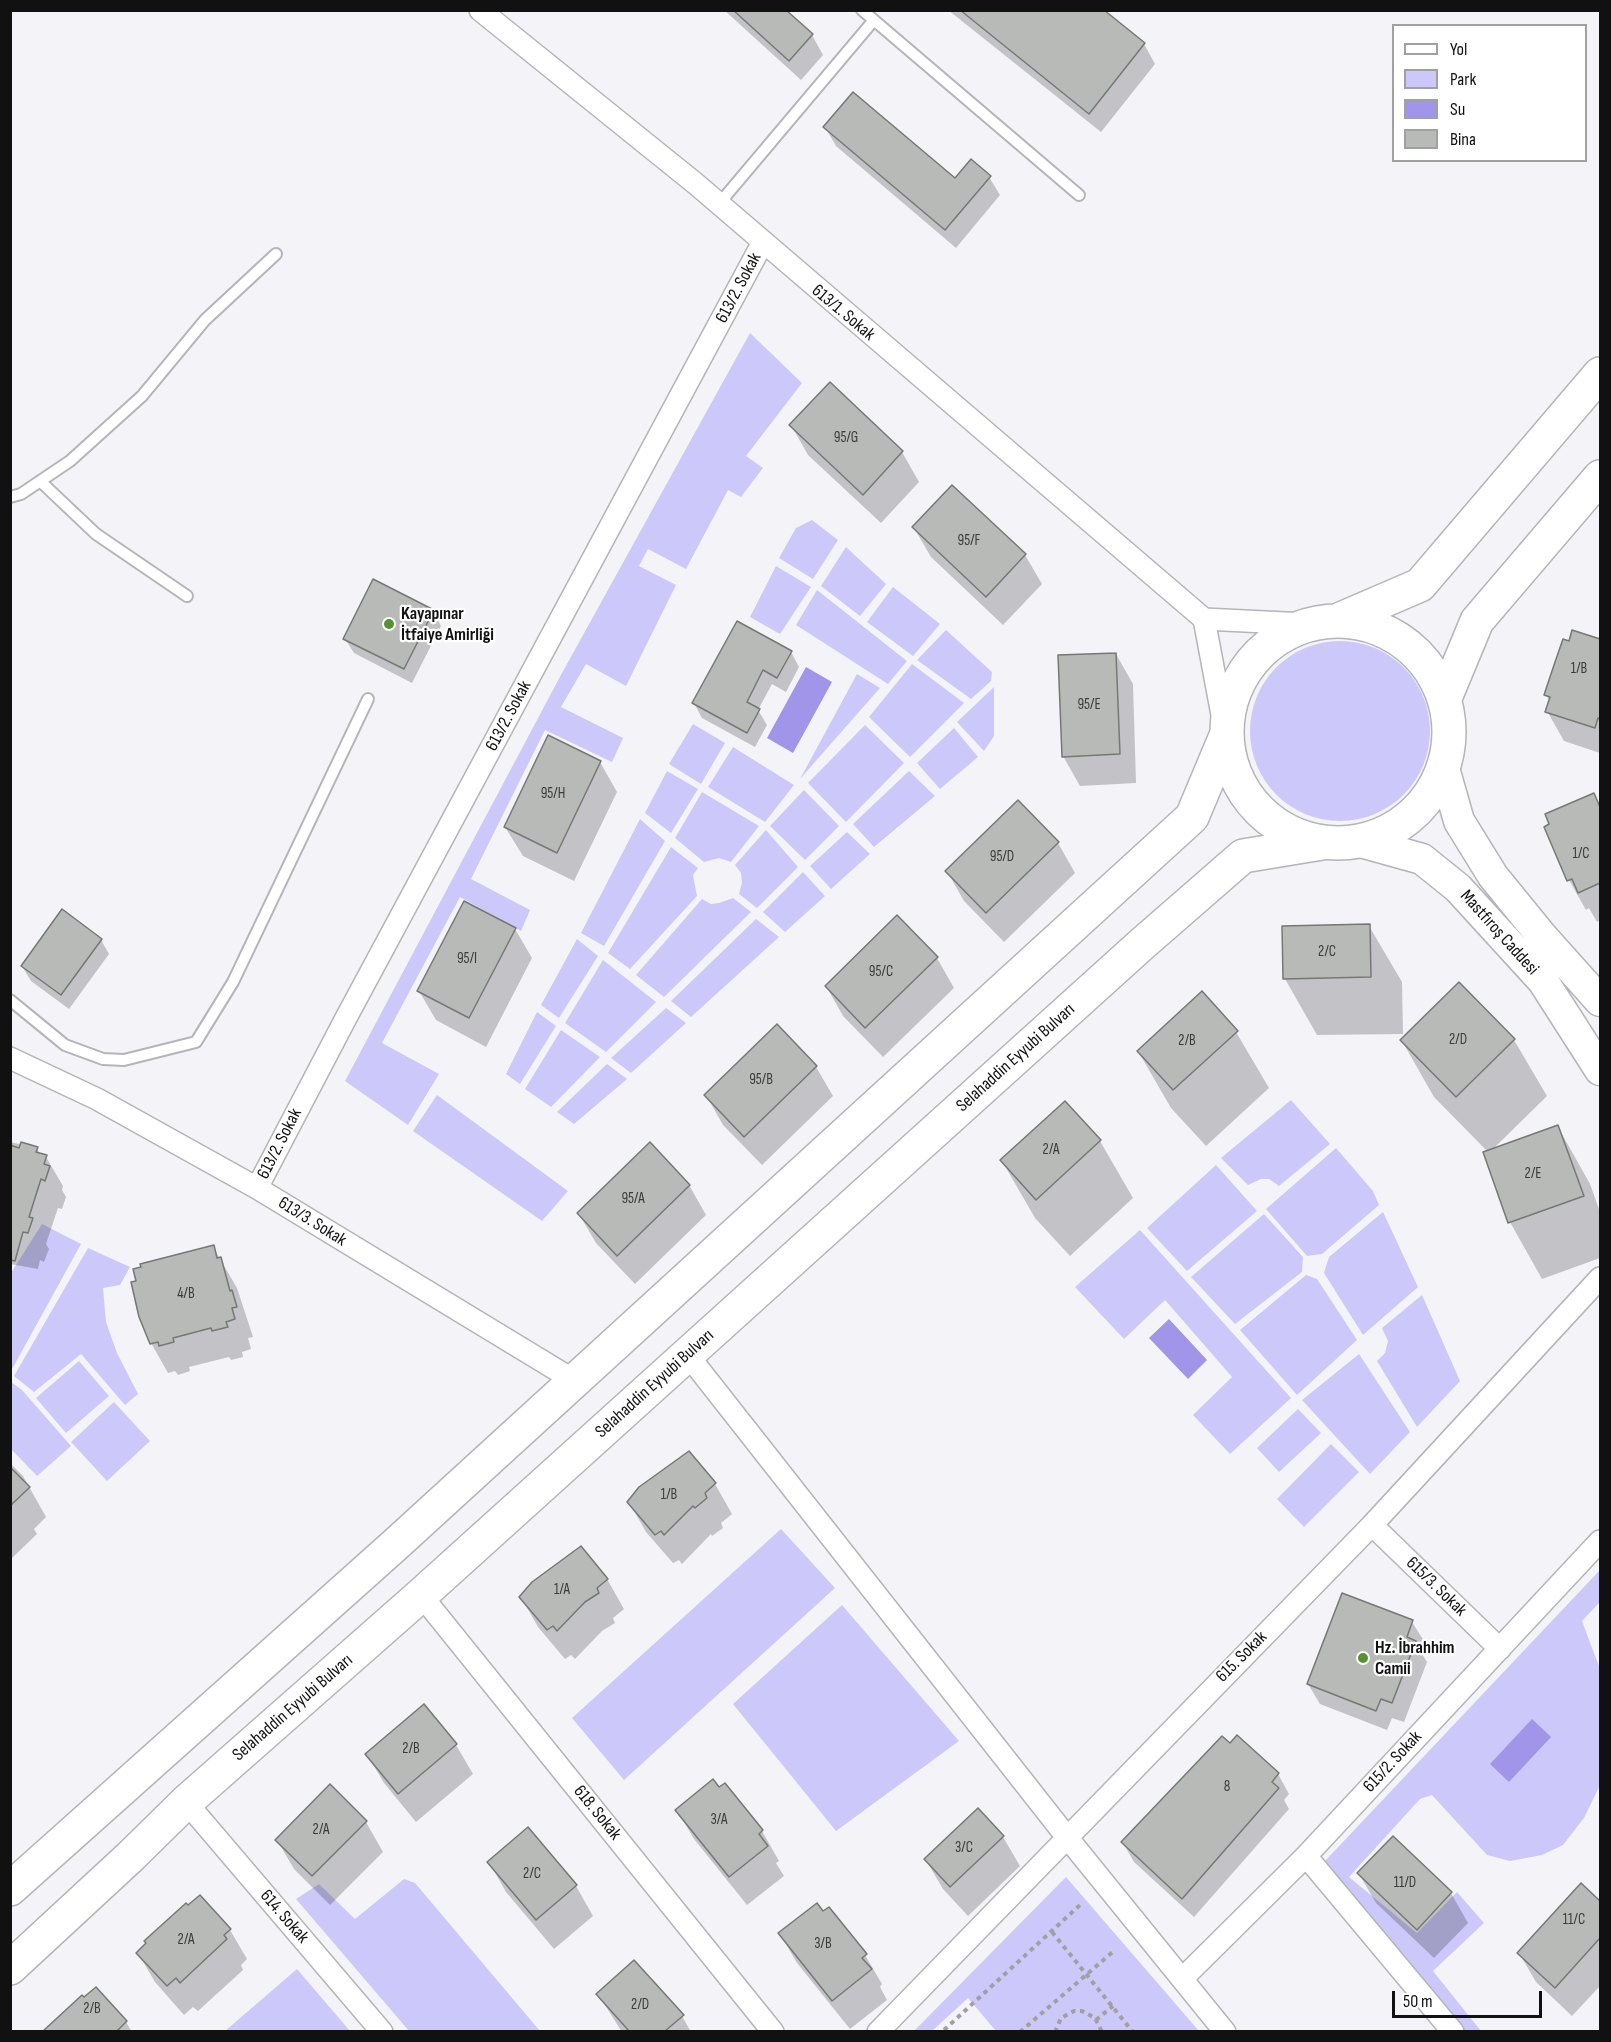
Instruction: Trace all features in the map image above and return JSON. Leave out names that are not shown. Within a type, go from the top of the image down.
[{"type":"main road","points":[[10,1889],[575,1382],[1192,817],[1226,736],[1231,698],[1249,663],[1275,639],[1306,624],[1341,619],[1420,585],[1600,374]]},
{"type":"main road","points":[[1445,698],[1477,621],[1600,477]]},
{"type":"main road","points":[[1226,736],[1234,774],[1255,807],[1285,831],[1322,843],[1361,842],[1397,827],[1426,802],[1444,768],[1450,733],[1445,698],[1430,667],[1406,642],[1375,625],[1341,619]]},
{"type":"main road","name":"Mastfıroş Caddesi","points":[[1444,768],[1459,821],[1493,876],[1540,935],[1600,1001]]},
{"type":"main road","name":"Mastfıroş Caddesi","points":[[1361,842],[1422,859],[1458,888],[1543,981],[1600,1070]]},
{"type":"main road","name":"Selahaddin Eyyubi Bulvarı","points":[[10,1968],[186,1802],[421,1595],[1243,856],[1322,843]]},
{"type":"street","name":"613/1. Sokak","points":[[480,10],[718,205],[1204,619]]},
{"type":"street","name":"613/2. Sokak","points":[[257,1188],[762,244]]},
{"type":"street","points":[[1226,736],[1204,619],[1306,624]]},
{"type":"street","name":"613/3. Sokak","points":[[10,1058],[97,1099],[257,1188],[575,1382]]},
{"type":"street","name":"615. Sokak","points":[[878,2031],[1372,1525],[1600,1278]]},
{"type":"street","points":[[687,1354],[1066,1836],[1225,2031]]},
{"type":"street","name":"615/3. Sokak","points":[[1372,1525],[1500,1649]]},
{"type":"street","name":"615/2. Sokak","points":[[1182,1979],[1306,1856],[1600,1541]]},
{"type":"street","name":"618. Sokak","points":[[421,1595],[773,2031]]},
{"type":"street","name":"614. Sokak","points":[[186,1802],[382,2031]]},
{"type":"street","points":[[1306,1856],[1453,2031]]},
{"type":"lane","points":[[862,10],[1078,195]]},
{"type":"lane","points":[[718,205],[874,20]]},
{"type":"lane","points":[[10,497],[21,494],[70,461],[142,396],[205,320],[276,254]]},
{"type":"lane","points":[[40,481],[96,534],[187,596]]},
{"type":"lane","points":[[10,1000],[65,1045],[103,1059],[124,1060],[196,1042],[234,982],[368,699]]},
{"type":"path","points":[[944,2030],[1080,1905]]},
{"type":"path","points":[[1052,1932],[1133,2031]]},
{"type":"path","points":[[1020,2031],[1115,1950]]},
{"type":"path","points":[[1096,2019],[1113,2007]]},
{"type":"path","points":[[1055,2031],[1061,2018],[1074,2011],[1089,2013],[1096,2019],[1102,2031]]},
{"type":"green space","points":[[750,333],[802,383],[746,456],[763,468],[741,497],[728,490],[686,569],[648,549],[639,566],[676,585],[626,686],[586,664],[561,707],[623,738],[612,762],[545,730],[471,879],[530,910],[521,931],[460,897],[382,1043],[439,1074],[408,1125],[345,1081],[562,673]]},
{"type":"green space","points":[[812,520],[838,540],[813,579],[779,558],[796,528]]},
{"type":"green space","points":[[846,547],[886,584],[860,616],[821,586]]},
{"type":"green space","points":[[776,566],[811,587],[780,634],[750,617]]},
{"type":"green space","points":[[893,587],[940,624],[913,656],[867,622]]},
{"type":"green space","points":[[817,590],[907,661],[888,684],[796,625]]},
{"type":"green space","points":[[946,630],[992,672],[991,681],[971,699],[917,660]]},
{"type":"green space","points":[[1340,641],[1374,648],[1403,668],[1423,697],[1430,731],[1423,765],[1403,794],[1374,814],[1340,821],[1306,814],[1277,794],[1257,765],[1250,731],[1257,697],[1277,668],[1306,648]]},
{"type":"green space","points":[[912,664],[964,703],[910,757],[869,717]]},
{"type":"green space","points":[[857,674],[880,688],[800,779]]},
{"type":"green space","points":[[994,687],[994,736],[984,751],[957,722]]},
{"type":"green space","points":[[693,724],[725,743],[701,784],[669,764]]},
{"type":"green space","points":[[865,725],[904,763],[846,822],[808,783]]},
{"type":"green space","points":[[954,728],[978,757],[940,789],[917,763]]},
{"type":"green space","points":[[733,747],[794,785],[765,822],[708,787]]},
{"type":"green space","points":[[667,771],[698,789],[671,833],[645,813]]},
{"type":"green space","points":[[909,771],[935,796],[874,847],[853,824]]},
{"type":"green space","points":[[804,790],[839,826],[805,860],[770,826]]},
{"type":"green space","points":[[702,792],[759,826],[731,862],[719,858],[704,862],[675,838]]},
{"type":"green space","points":[[640,819],[665,841],[604,946],[581,933]]},
{"type":"green space","points":[[766,830],[798,867],[757,908],[739,894],[742,883],[741,873],[735,865]]},
{"type":"green space","points":[[847,832],[870,854],[831,889],[810,866]]},
{"type":"green space","points":[[671,847],[698,868],[693,875],[697,896],[630,969],[608,953]]},
{"type":"green space","points":[[803,872],[825,896],[785,932],[763,912]]},
{"type":"green space","points":[[733,898],[751,912],[664,997],[636,975],[702,899],[711,904]]},
{"type":"green space","points":[[756,919],[779,937],[691,1017],[671,1001]]},
{"type":"green space","points":[[577,939],[598,956],[559,1018],[541,1005]]},
{"type":"green space","points":[[603,960],[656,1002],[606,1052],[565,1023]]},
{"type":"green space","points":[[666,1008],[686,1023],[631,1073],[611,1058]]},
{"type":"green space","points":[[537,1012],[556,1026],[520,1084],[506,1074]]},
{"type":"green space","points":[[561,1030],[600,1057],[551,1107],[525,1089]]},
{"type":"green space","points":[[607,1064],[627,1079],[574,1124],[557,1112]]},
{"type":"green space","points":[[437,1095],[568,1191],[542,1221],[413,1131]]},
{"type":"green space","points":[[1291,1100],[1330,1144],[1279,1186],[1269,1179],[1261,1179],[1248,1185],[1221,1158]]},
{"type":"green space","points":[[1336,1148],[1373,1191],[1379,1205],[1322,1254],[1307,1256],[1266,1209]]},
{"type":"green space","points":[[1216,1165],[1257,1211],[1187,1271],[1147,1228]]},
{"type":"green space","points":[[1383,1212],[1418,1287],[1363,1335],[1324,1273],[1329,1257]]},
{"type":"green space","points":[[1264,1214],[1303,1257],[1302,1272],[1235,1324],[1191,1277]]},
{"type":"green space","points":[[42,1224],[81,1244],[11,1371],[11,1273]]},
{"type":"green space","points":[[1140,1230],[1291,1398],[1230,1454],[1193,1415],[1232,1377],[1165,1300],[1124,1339],[1075,1287]]},
{"type":"green space","points":[[88,1248],[130,1267],[120,1285],[103,1288],[106,1322],[117,1353],[138,1394],[125,1405],[81,1354],[34,1392],[14,1376]]},
{"type":"green space","points":[[1306,1275],[1317,1279],[1357,1340],[1297,1395],[1240,1330]]},
{"type":"green space","points":[[1422,1295],[1460,1381],[1417,1427],[1377,1361],[1385,1353],[1388,1341],[1382,1328]]},
{"type":"green space","points":[[1359,1354],[1410,1432],[1370,1474],[1302,1400]]},
{"type":"green space","points":[[79,1361],[109,1396],[66,1433],[36,1398]]},
{"type":"green space","points":[[11,1382],[22,1390],[71,1446],[37,1476],[11,1449]]},
{"type":"green space","points":[[114,1402],[150,1441],[107,1481],[71,1442]]},
{"type":"green space","points":[[1298,1409],[1321,1433],[1279,1472],[1257,1448]]},
{"type":"green space","points":[[1331,1444],[1359,1472],[1304,1527],[1277,1499]]},
{"type":"green space","points":[[781,1529],[835,1588],[624,1780],[572,1718]]},
{"type":"green space","points":[[1600,1570],[1600,1602],[1582,1621],[1600,1669],[1600,1785],[1584,1818],[1563,1845],[1542,1855],[1510,1861],[1487,1855],[1432,1795],[1420,1799],[1349,1877],[1417,1933],[1457,1892],[1484,1923],[1433,1971],[1481,2031],[1464,2031],[1324,1862]]},
{"type":"green space","points":[[842,1605],[959,1741],[836,1831],[733,1704]]},
{"type":"green space","points":[[1066,1877],[1199,2031],[996,2031],[968,1998],[932,2031],[914,2031]]},
{"type":"green space","points":[[404,1879],[415,1883],[540,2031],[409,2031],[296,1899],[319,1884],[355,1919]]},
{"type":"green space","points":[[297,1969],[350,2031],[225,2031]]},
{"type":"water","points":[[806,667],[832,682],[793,753],[767,738]]},
{"type":"water","points":[[1169,1319],[1207,1360],[1188,1379],[1149,1338]]},
{"type":"water","points":[[1532,1719],[1551,1737],[1509,1782],[1490,1764]]},
{"type":"building","points":[[733,10],[786,10],[813,34],[789,61]]},
{"type":"building","points":[[960,10],[1104,10],[1145,43],[1089,114]]},
{"type":"building","points":[[853,92],[955,178],[971,159],[991,176],[945,230],[823,127]]},
{"type":"building","points":[[830,382],[903,451],[863,495],[789,425]]},
{"type":"building","points":[[952,485],[1026,554],[986,597],[912,527]]},
{"type":"building","name":"Kayapınar İtfaiye Amirliği","points":[[373,579],[434,610],[404,669],[343,639]]},
{"type":"building","points":[[737,621],[792,651],[777,678],[763,670],[747,702],[760,709],[747,733],[692,703]]},
{"type":"building","points":[[1572,630],[1600,639],[1600,719],[1598,718],[1595,728],[1545,712],[1550,697],[1544,695],[1563,639],[1569,641]]},
{"type":"building","points":[[1116,653],[1120,754],[1062,757],[1058,655]]},
{"type":"building","points":[[548,735],[601,761],[557,853],[504,827]]},
{"type":"building","points":[[1594,793],[1600,807],[1600,883],[1578,893],[1572,879],[1567,881],[1544,827],[1549,824],[1545,814]]},
{"type":"building","points":[[1018,800],[1059,842],[986,913],[945,871]]},
{"type":"building","points":[[464,901],[516,928],[469,1018],[417,991]]},
{"type":"building","points":[[62,909],[102,939],[61,995],[21,966]]},
{"type":"building","points":[[897,915],[938,957],[865,1028],[825,986]]},
{"type":"building","points":[[1370,924],[1371,977],[1283,979],[1282,926]]},
{"type":"building","points":[[1459,982],[1515,1039],[1456,1097],[1400,1040]]},
{"type":"building","points":[[1202,991],[1238,1031],[1173,1090],[1137,1051]]},
{"type":"building","points":[[777,1024],[817,1066],[744,1137],[704,1095]]},
{"type":"building","points":[[1065,1101],[1101,1140],[1036,1200],[1000,1160]]},
{"type":"building","points":[[1558,1125],[1584,1196],[1508,1223],[1483,1152]]},
{"type":"building","points":[[21,1142],[38,1147],[36,1152],[47,1155],[44,1164],[50,1166],[45,1181],[41,1179],[29,1217],[33,1218],[28,1233],[23,1232],[15,1261],[10,1260],[10,1145],[19,1148]]},
{"type":"building","points":[[650,1142],[690,1185],[617,1256],[577,1213]]},
{"type":"building","points":[[214,1245],[217,1258],[221,1257],[237,1307],[232,1308],[235,1319],[226,1322],[228,1327],[212,1331],[211,1328],[173,1338],[174,1342],[159,1346],[158,1342],[150,1344],[139,1317],[131,1282],[136,1281],[133,1269],[141,1267],[140,1264]]},
{"type":"building","points":[[689,1451],[716,1483],[705,1493],[707,1498],[695,1508],[693,1506],[664,1535],[661,1531],[655,1535],[627,1502],[639,1487]]},
{"type":"building","points":[[10,1467],[30,1487],[10,1506]]},
{"type":"building","points":[[581,1546],[608,1579],[597,1588],[599,1593],[585,1602],[557,1631],[553,1626],[547,1630],[519,1597],[532,1582]]},
{"type":"building","name":"Hz. İbrahhim Camii","points":[[1342,1593],[1413,1620],[1407,1637],[1416,1641],[1392,1703],[1381,1699],[1376,1711],[1307,1684]]},
{"type":"building","points":[[424,1704],[457,1744],[398,1794],[365,1754]]},
{"type":"building","points":[[1237,1735],[1279,1773],[1272,1782],[1279,1788],[1182,1899],[1121,1842],[1222,1736],[1230,1743]]},
{"type":"building","points":[[713,1779],[719,1787],[725,1783],[763,1830],[759,1834],[768,1846],[729,1877],[675,1810]]},
{"type":"building","points":[[330,1784],[367,1821],[312,1876],[275,1840]]},
{"type":"building","points":[[978,1808],[1004,1836],[950,1887],[924,1859]]},
{"type":"building","points":[[528,1827],[577,1885],[536,1920],[487,1862]]},
{"type":"building","points":[[1393,1836],[1452,1892],[1417,1930],[1357,1873]]},
{"type":"building","points":[[1581,1883],[1600,1901],[1600,1938],[1555,1988],[1517,1953]]},
{"type":"building","points":[[200,1895],[231,1929],[224,1935],[227,1939],[180,1983],[176,1978],[167,1986],[136,1953],[146,1943],[144,1941],[186,1903],[188,1905]]},
{"type":"building","points":[[817,1903],[823,1911],[829,1907],[867,1954],[862,1958],[872,1969],[832,2001],[778,1933]]},
{"type":"building","points":[[634,1960],[684,2015],[665,2031],[629,2031],[596,1994]]},
{"type":"building","points":[[96,1987],[127,2021],[117,2031],[43,2031],[82,1995],[84,1997]]},
{"type":"place","name":"Kayapınar İtfaiye Amirliği","points":[[389,624]]},
{"type":"place","name":"Hz. İbrahhim Camii","points":[[1363,1658]]}]
